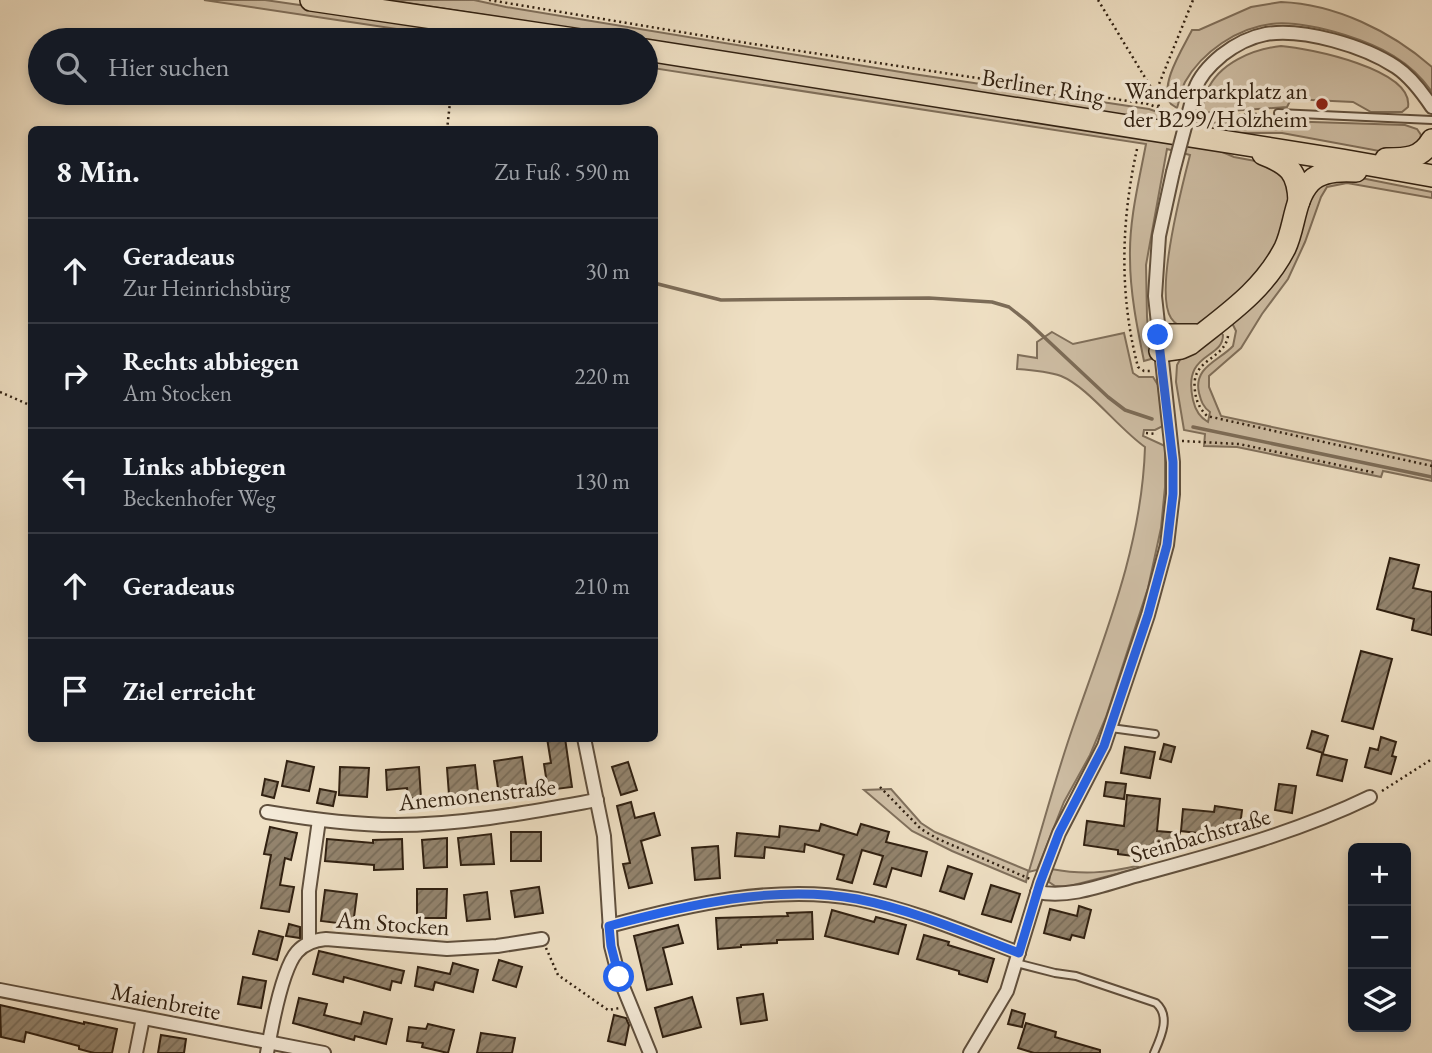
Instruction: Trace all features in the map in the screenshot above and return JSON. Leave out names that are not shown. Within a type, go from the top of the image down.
[{"type":"main road","points":[[311,0],[499,28]]},
{"type":"main road","name":"Berliner Ring","points":[[658,53],[1432,176]]},
{"type":"main road","points":[[1342,160],[1413,158],[1424,151],[1432,140]]},
{"type":"main road","points":[[1241,145],[1280,161],[1291,170],[1299,187],[1299,201]]},
{"type":"main road","points":[[1160,352],[1202,334],[1240,306],[1269,273],[1289,238],[1299,201],[1308,184],[1325,173],[1349,170],[1410,172]]},
{"type":"street","points":[[970,1053],[1002,1003],[1039,888],[1068,813],[1098,760],[1111,728],[1148,615],[1167,545],[1173,494],[1172,441],[1154,306],[1157,251],[1173,172],[1195,89],[1210,66],[1240,43],[1265,34],[1294,34],[1341,44],[1378,57],[1410,78],[1432,107]]},
{"type":"street","points":[[585,742],[606,855],[609,926],[617,968],[650,1053]]},
{"type":"street","name":"Steinbachstraße","points":[[1039,888],[1050,895],[1070,893],[1186,862],[1273,836],[1370,797]]},
{"type":"street","name":"Anemonenstraße","points":[[267,812],[319,820],[396,825],[469,821],[597,800]]},
{"type":"street","points":[[309,942],[308,899],[319,820]]},
{"type":"street","points":[[609,926],[659,913],[729,901],[796,895],[824,896],[855,899],[906,912],[1018,958]]},
{"type":"street","name":"Am Stocken","points":[[268,1048],[286,974],[296,954],[309,942],[326,939],[447,949],[496,946],[542,939]]},
{"type":"street","name":"Maienbreite","points":[[0,990],[143,1018],[268,1048],[324,1053]]},
{"type":"street","points":[[136,1053],[143,1018]]},
{"type":"lane","points":[[1279,113],[1432,120]]},
{"type":"lane","points":[[1111,728],[1155,734]]},
{"type":"lane","points":[[1018,958],[1055,974],[1076,976],[1156,1003],[1165,1016],[1154,1053]]},
{"type":"path","points":[[489,0],[657,28]]},
{"type":"path","points":[[1098,0],[1155,94],[1159,107]]},
{"type":"path","points":[[1155,94],[1192,0]]},
{"type":"path","points":[[658,28],[1159,107],[1182,116]]},
{"type":"path","points":[[447,126],[450,105]]},
{"type":"path","points":[[1196,118],[1279,113]]},
{"type":"path","points":[[1137,149],[1125,229],[1124,291],[1138,367],[1144,371],[1160,352]]},
{"type":"path","points":[[1224,347],[1202,364],[1195,378],[1195,395],[1199,407],[1207,416],[1432,466]]},
{"type":"path","points":[[0,392],[28,404]]},
{"type":"path","points":[[1172,441],[1239,444],[1376,473]]},
{"type":"path","points":[[1370,797],[1407,777],[1432,759]]},
{"type":"path","points":[[880,787],[912,821],[938,839],[1039,888]]},
{"type":"path","points":[[542,939],[558,975],[608,1010],[631,1006]]},
{"type":"shaded area","points":[[204,0],[265,0],[460,28],[390,28]]},
{"type":"shaded area","points":[[389,0],[474,0],[634,28],[567,28]]},
{"type":"shaded area","points":[[1281,2],[1342,14],[1399,42],[1432,67],[1432,92],[1404,63],[1370,44],[1318,28],[1280,23],[1258,26],[1222,43],[1192,71],[1184,85],[1177,108],[1171,104],[1168,96],[1170,77],[1192,30],[1199,30],[1251,7]]},
{"type":"shaded area","points":[[658,32],[1149,109],[1198,123],[1281,121],[1405,125],[1417,129],[1421,135],[1417,146],[1390,153],[1282,133],[1233,133],[658,42]]},
{"type":"shaded area","points":[[1281,46],[1335,56],[1378,72],[1394,82],[1405,94],[1408,107],[1402,112],[1371,112],[1353,102],[1291,99],[1287,107],[1201,113],[1212,81],[1228,65],[1259,50]]},
{"type":"shaded area","points":[[658,59],[1220,151],[1234,157],[1266,163],[1292,181],[1281,239],[1258,275],[1246,288],[1199,324],[1182,326],[1171,318],[1167,305],[1167,263],[1190,155],[1167,149],[1146,265],[1151,359],[1144,361],[1133,297],[1130,244],[1146,144],[658,69]]},
{"type":"shaded area","points":[[1346,175],[1432,192],[1432,198],[1347,183],[1327,187],[1288,279],[1241,348],[1209,376],[1209,387],[1221,416],[1432,461],[1432,481],[1383,471],[1381,477],[1237,447],[1204,446],[1205,434],[1184,430],[1176,382],[1177,365],[1181,358],[1220,331],[1223,335],[1217,349],[1198,364],[1191,384],[1196,410],[1208,422],[1210,412],[1204,406],[1198,384],[1203,371],[1233,346],[1236,331],[1232,323],[1308,205],[1318,184]]},
{"type":"shaded area","points":[[1052,332],[1073,344],[1124,333],[1133,373],[1139,377],[1153,377],[1158,385],[1163,426],[1155,430],[1144,430],[1143,436],[1165,446],[1165,487],[1161,528],[1148,588],[1106,717],[1090,755],[1064,802],[1037,870],[1028,872],[1026,882],[912,831],[864,790],[891,789],[921,823],[935,832],[1029,871],[1062,760],[1110,622],[1130,553],[1137,519],[1145,447],[1071,381],[1050,373],[1017,369],[1018,355],[1037,358],[1037,342]]},
{"type":"shaded area","points":[[1137,866],[1140,868],[1066,887],[1055,886],[1049,882],[1051,869],[1094,872]]},
{"type":"building","points":[[1390,558],[1419,565],[1413,588],[1432,592],[1432,635],[1412,630],[1414,619],[1377,609]]},
{"type":"building","points":[[1361,651],[1392,659],[1373,729],[1342,721]]},
{"type":"building","points":[[1312,731],[1328,736],[1323,753],[1307,748]]},
{"type":"building","points":[[1381,737],[1396,742],[1392,756],[1396,757],[1391,774],[1365,767],[1370,748],[1378,750]]},
{"type":"building","points":[[548,742],[566,742],[572,787],[548,790],[544,764],[551,763]]},
{"type":"building","points":[[1164,744],[1175,747],[1171,762],[1160,759]]},
{"type":"building","points":[[1125,747],[1155,752],[1150,778],[1121,773]]},
{"type":"building","points":[[1322,754],[1347,760],[1342,781],[1317,775]]},
{"type":"building","points":[[522,757],[527,791],[499,795],[494,761]]},
{"type":"building","points":[[287,761],[314,767],[309,791],[282,786]]},
{"type":"building","points":[[628,762],[637,790],[621,795],[612,767]]},
{"type":"building","points":[[475,765],[478,792],[449,795],[447,768]]},
{"type":"building","points":[[340,767],[369,768],[367,797],[339,795]]},
{"type":"building","points":[[419,767],[421,798],[408,798],[407,788],[387,790],[386,770]]},
{"type":"building","points":[[265,779],[278,782],[274,798],[262,795]]},
{"type":"building","points":[[1106,782],[1126,784],[1124,799],[1104,796]]},
{"type":"building","points":[[1279,784],[1296,786],[1292,813],[1275,810]]},
{"type":"building","points":[[320,789],[336,792],[333,806],[317,803]]},
{"type":"building","points":[[1127,795],[1160,799],[1157,831],[1180,833],[1178,852],[1142,849],[1141,857],[1118,854],[1118,850],[1084,845],[1087,821],[1124,826]]},
{"type":"building","points":[[631,802],[635,818],[654,813],[660,835],[641,841],[652,883],[629,888],[623,864],[630,863],[617,806]]},
{"type":"building","points":[[1215,806],[1242,810],[1240,826],[1224,823],[1222,836],[1181,831],[1183,809],[1214,812]]},
{"type":"building","points":[[821,824],[857,835],[861,824],[889,832],[886,842],[927,852],[921,876],[892,868],[886,887],[874,884],[883,856],[862,850],[852,883],[837,879],[844,855],[805,844],[804,852],[765,847],[764,858],[735,856],[737,833],[779,837],[780,826],[819,831]]},
{"type":"building","points":[[270,827],[297,833],[291,860],[285,858],[280,885],[294,887],[289,912],[261,908],[271,855],[264,854]]},
{"type":"building","points":[[511,832],[541,832],[541,861],[511,861]]},
{"type":"building","points":[[491,834],[494,864],[461,865],[458,838]]},
{"type":"building","points":[[447,838],[447,867],[424,868],[422,840]]},
{"type":"building","points":[[327,839],[373,843],[373,840],[402,839],[403,869],[374,870],[374,865],[325,861]]},
{"type":"building","points":[[718,846],[720,878],[695,880],[692,848]]},
{"type":"building","points":[[948,866],[972,874],[964,899],[940,891]]},
{"type":"building","points":[[991,885],[1020,894],[1011,922],[982,914]]},
{"type":"building","points":[[539,887],[543,913],[515,917],[511,891]]},
{"type":"building","points":[[417,889],[447,889],[446,918],[417,918]]},
{"type":"building","points":[[325,890],[357,894],[353,925],[321,921]]},
{"type":"building","points":[[487,892],[490,919],[467,921],[464,895]]},
{"type":"building","points":[[1079,906],[1091,910],[1084,938],[1072,935],[1070,940],[1044,933],[1050,909],[1077,916]]},
{"type":"building","points":[[832,910],[874,922],[876,917],[906,925],[898,954],[825,936]]},
{"type":"building","points":[[812,912],[813,939],[777,940],[777,943],[718,949],[716,918],[788,916],[787,913]]},
{"type":"building","points":[[289,924],[300,927],[300,938],[286,936]]},
{"type":"building","points":[[678,925],[683,943],[663,948],[672,984],[647,990],[634,936]]},
{"type":"building","points":[[259,931],[283,937],[277,960],[253,954]]},
{"type":"building","points":[[924,935],[994,959],[987,982],[917,959]]},
{"type":"building","points":[[319,951],[404,971],[401,983],[392,981],[390,990],[344,977],[343,982],[313,974]]},
{"type":"building","points":[[499,960],[522,967],[516,987],[493,980]]},
{"type":"building","points":[[453,963],[478,970],[473,992],[435,982],[433,990],[415,986],[418,967],[450,974]]},
{"type":"building","points":[[243,977],[266,981],[261,1008],[238,1004]]},
{"type":"building","points":[[763,994],[767,1020],[741,1024],[737,998]]},
{"type":"building","points":[[692,997],[701,1027],[663,1037],[655,1008]]},
{"type":"building","points":[[299,998],[327,1004],[324,1015],[361,1024],[364,1012],[392,1019],[386,1044],[355,1036],[354,1040],[293,1023]]},
{"type":"building","points":[[0,1005],[117,1029],[112,1053],[94,1053],[79,1049],[79,1046],[26,1032],[24,1042],[1,1037]]},
{"type":"building","points":[[1012,1010],[1025,1014],[1022,1027],[1008,1024]]},
{"type":"building","points":[[614,1015],[626,1018],[629,1025],[625,1045],[608,1041]]},
{"type":"building","points":[[1026,1023],[1056,1032],[1055,1037],[1100,1050],[1100,1053],[1034,1053],[1018,1048]]},
{"type":"building","points":[[428,1024],[454,1030],[448,1053],[422,1047],[423,1043],[407,1041],[409,1027],[426,1029]]},
{"type":"building","points":[[481,1033],[515,1038],[512,1053],[477,1053]]},
{"type":"building","points":[[161,1035],[186,1039],[184,1053],[158,1053]]},
{"type":"waterway","points":[[658,284],[721,300],[929,298],[992,302],[1009,307],[1028,322],[1125,410],[1152,419]]},
{"type":"waterway","points":[[1193,427],[1432,477]]},
{"type":"place","name":"Wanderparkplatz an der B299/Holzheim","points":[[1322,104]]},
{"type":"route","points":[[619,977],[609,926],[699,905],[760,897],[814,895],[855,899],[906,912],[1019,953],[1040,883],[1059,833],[1104,746],[1148,615],[1167,545],[1173,494],[1173,462],[1158,335]]}]
